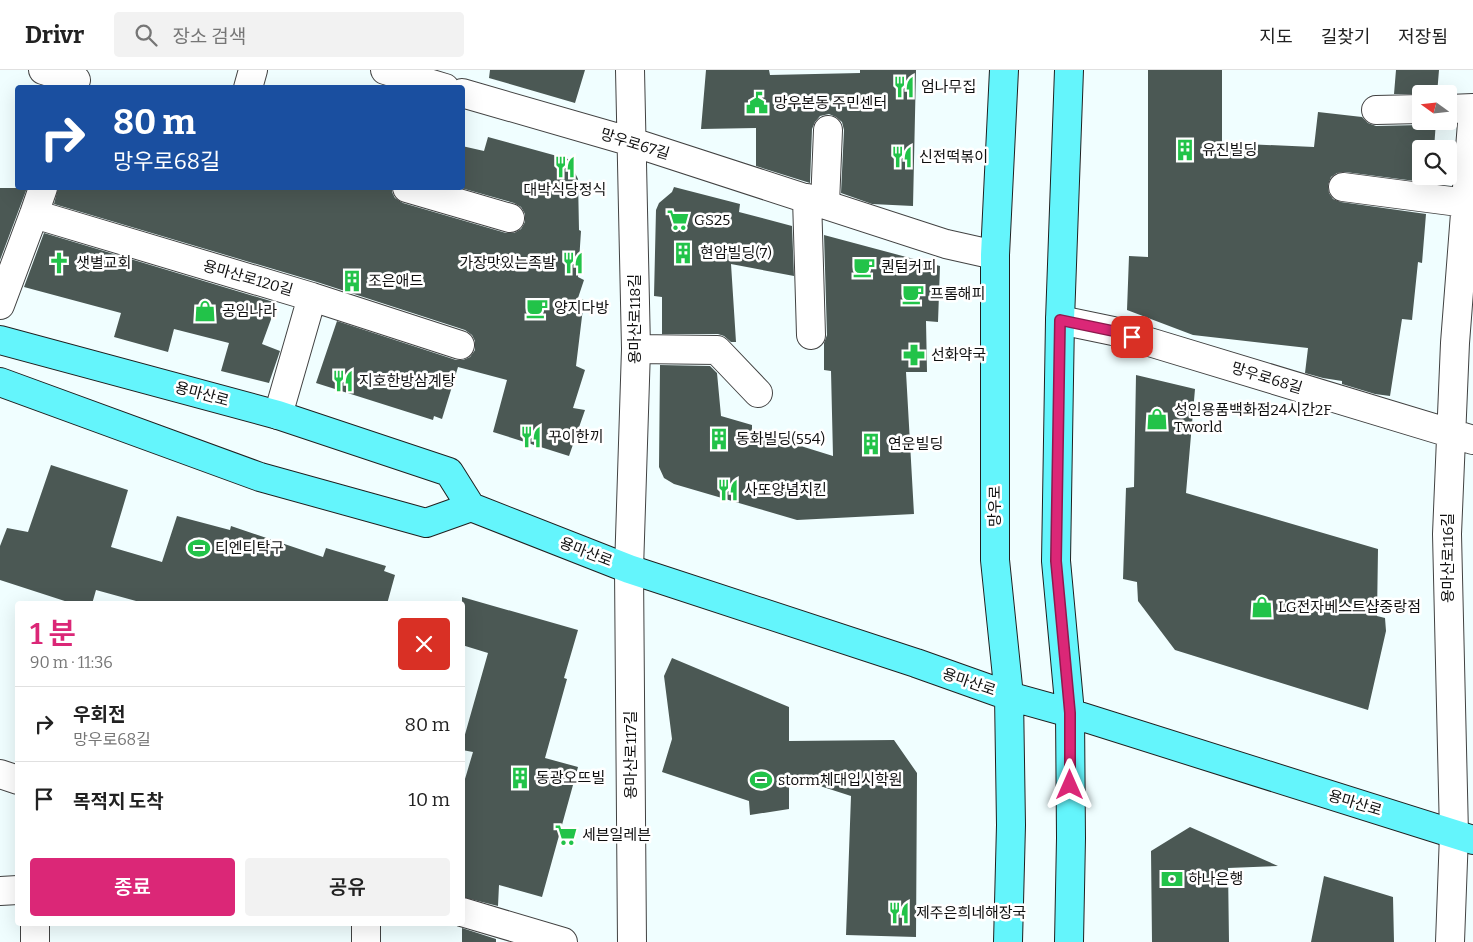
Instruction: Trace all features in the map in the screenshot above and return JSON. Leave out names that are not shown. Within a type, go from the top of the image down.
[{"type":"main road","name":"망우로","points":[[1004,70],[995,255],[995,560],[1009,696],[1011,825],[1008,942]]},
{"type":"main road","points":[[1069,70],[1060,320],[1056,561],[1070,713],[1071,838],[1069,942]]},
{"type":"main road","name":"용마산로","points":[[0,340],[278,415],[449,472],[471,507],[629,569],[1009,696],[1070,713],[1463,837]]},
{"type":"main road","points":[[0,382],[260,477],[426,523],[471,507]]},
{"type":"street","points":[[43,70],[76,79]]},
{"type":"street","points":[[249,85],[253,70]]},
{"type":"street","points":[[385,70],[432,85]]},
{"type":"street","name":"용마산로118길","points":[[629,569],[636,348],[630,70]]},
{"type":"street","name":"망우로67길","points":[[465,94],[632,142],[946,244],[995,255]]},
{"type":"street","points":[[1376,110],[1412,109]]},
{"type":"street","name":"용마산로116길","points":[[1450,942],[1463,837],[1447,534],[1462,437],[1466,203],[1473,110],[1458,109]]},
{"type":"street","points":[[811,335],[816,201],[828,130]]},
{"type":"street","points":[[1343,187],[1466,203]]},
{"type":"street","points":[[0,305],[42,190]]},
{"type":"street","points":[[414,190],[510,218]]},
{"type":"street","name":"용마산로120길","points":[[34,214],[312,297],[460,346]]},
{"type":"street","points":[[278,415],[312,297]]},
{"type":"street","name":"망우로68길","points":[[1060,320],[1113,331],[1462,437]]},
{"type":"street","points":[[636,348],[717,350],[758,393]]},
{"type":"street","name":"용마산로117길","points":[[629,569],[632,942]]},
{"type":"street","points":[[0,774],[15,779]]},
{"type":"street","points":[[0,890],[15,890]]},
{"type":"street","points":[[465,913],[563,942]]},
{"type":"street","points":[[35,926],[35,942]]},
{"type":"street","points":[[366,926],[366,942]]},
{"type":"building","points":[[490,70],[585,70],[575,103],[489,78]]},
{"type":"building","points":[[706,70],[769,70],[770,75],[860,73],[860,70],[916,70],[913,206],[872,204],[841,193],[844,130],[842,122],[829,114],[820,116],[812,129],[810,183],[756,166],[756,128],[701,129]]},
{"type":"building","points":[[1148,70],[1222,70],[1222,143],[1314,147],[1318,112],[1362,117],[1368,123],[1376,126],[1412,125],[1412,130],[1435,130],[1435,140],[1412,140],[1412,181],[1345,172],[1337,173],[1331,177],[1328,185],[1329,193],[1333,199],[1341,202],[1426,214],[1422,263],[1418,262],[1412,320],[1402,319],[1390,396],[1375,394],[1342,384],[1342,381],[1305,373],[1308,348],[1193,335],[1127,310],[1129,256],[1148,257]]},
{"type":"building","points":[[1396,70],[1439,70],[1438,85],[1412,85],[1412,94],[1394,94]]},
{"type":"building","points":[[488,137],[568,159],[578,179],[579,230],[581,231],[578,277],[584,280],[578,298],[584,300],[576,366],[585,370],[573,408],[585,410],[569,456],[493,432],[507,380],[458,367],[442,419],[434,416],[433,420],[316,383],[337,321],[456,360],[470,357],[475,350],[475,341],[472,335],[465,330],[317,282],[54,204],[58,190],[392,190],[395,198],[403,203],[506,233],[514,233],[521,229],[525,222],[525,214],[521,207],[514,203],[465,189],[465,147],[484,151]]},
{"type":"building","points":[[674,187],[740,204],[739,212],[792,226],[794,276],[731,264],[736,342],[731,342],[718,334],[662,334],[662,297],[654,296],[656,210],[659,203],[672,192]]},
{"type":"building","points":[[0,188],[26,190],[0,260]]},
{"type":"building","points":[[44,233],[277,303],[262,344],[280,351],[269,383],[221,371],[229,343],[174,329],[168,352],[114,337],[121,313],[24,287]]},
{"type":"building","points":[[824,235],[940,266],[938,322],[926,321],[927,372],[906,372],[914,514],[797,520],[674,484],[664,478],[659,467],[660,365],[710,366],[717,373],[721,416],[752,425],[752,431],[833,456],[831,371],[824,370],[824,343],[827,335]]},
{"type":"building","points":[[1136,375],[1195,389],[1186,493],[1378,549],[1377,616],[1385,618],[1386,631],[1368,710],[1175,650],[1138,601],[1137,582],[1123,579],[1126,488],[1134,487]]},
{"type":"building","points":[[51,465],[128,490],[111,547],[162,562],[177,516],[230,530],[231,526],[323,557],[326,548],[386,566],[384,571],[395,575],[388,601],[136,601],[96,590],[93,601],[65,601],[0,580],[0,546],[7,528],[28,532]]},
{"type":"building","name":"동광오뜨빌","points":[[462,597],[578,630],[564,678],[567,679],[545,758],[578,767],[542,897],[499,885],[498,906],[465,898],[465,779],[473,752],[465,751],[465,734],[488,653],[465,646],[465,601],[462,601]]},
{"type":"building","points":[[672,658],[789,707],[789,741],[894,740],[917,773],[916,937],[846,935],[851,796],[789,776],[789,809],[750,815],[749,801],[662,772],[672,739],[664,676]]},
{"type":"building","points":[[1190,827],[1278,866],[1228,868],[1229,942],[1152,942],[1151,851]]},
{"type":"building","points":[[1324,876],[1393,897],[1394,942],[1311,942]]},
{"type":"building","points":[[462,928],[496,939],[496,942],[462,942]]},
{"type":"place","name":"엄나무집","points":[[904,87]]},
{"type":"place","name":"망우본동 주민센터","points":[[757,103]]},
{"type":"place","name":"유진빌딩","points":[[1185,150]]},
{"type":"place","name":"신전떡볶이","points":[[902,157]]},
{"type":"place","name":"대박식당정식","points":[[565,167]]},
{"type":"place","name":"GS25","points":[[678,220]]},
{"type":"place","name":"현암빌딩(7)","points":[[683,253]]},
{"type":"place","name":"샛별교회","points":[[59,263]]},
{"type":"place","name":"가장맛있는족발","points":[[573,263]]},
{"type":"place","name":"퀀텀커피","points":[[864,267]]},
{"type":"place","name":"조은애드","points":[[352,281]]},
{"type":"place","name":"프롬해피","points":[[913,294]]},
{"type":"place","name":"양지다방","points":[[537,308]]},
{"type":"place","name":"공임나라","points":[[205,311]]},
{"type":"place","name":"선화약국","points":[[914,355]]},
{"type":"place","name":"지호한방삼계탕","points":[[343,381]]},
{"type":"place","name":"성인용품백화점24시간2F Tworld","points":[[1157,419]]},
{"type":"place","name":"꾸이한끼","points":[[531,437]]},
{"type":"place","name":"동화빌딩(554)","points":[[719,439]]},
{"type":"place","name":"연운빌딩","points":[[871,444]]},
{"type":"place","name":"사또양념치킨","points":[[728,490]]},
{"type":"place","name":"티엔티탁구","points":[[199,548]]},
{"type":"place","name":"LG전자베스트샵중랑점","points":[[1262,607]]},
{"type":"place","name":"동광오뜨빌","points":[[520,778]]},
{"type":"place","name":"storm체대입시학원","points":[[761,780]]},
{"type":"place","name":"세븐일레븐","points":[[566,835]]},
{"type":"place","name":"하나은행","points":[[1172,879]]},
{"type":"place","name":"제주은희네해장국","points":[[899,913]]},
{"type":"route","points":[[1070,785],[1070,713],[1056,561],[1060,320],[1132,337]]}]
